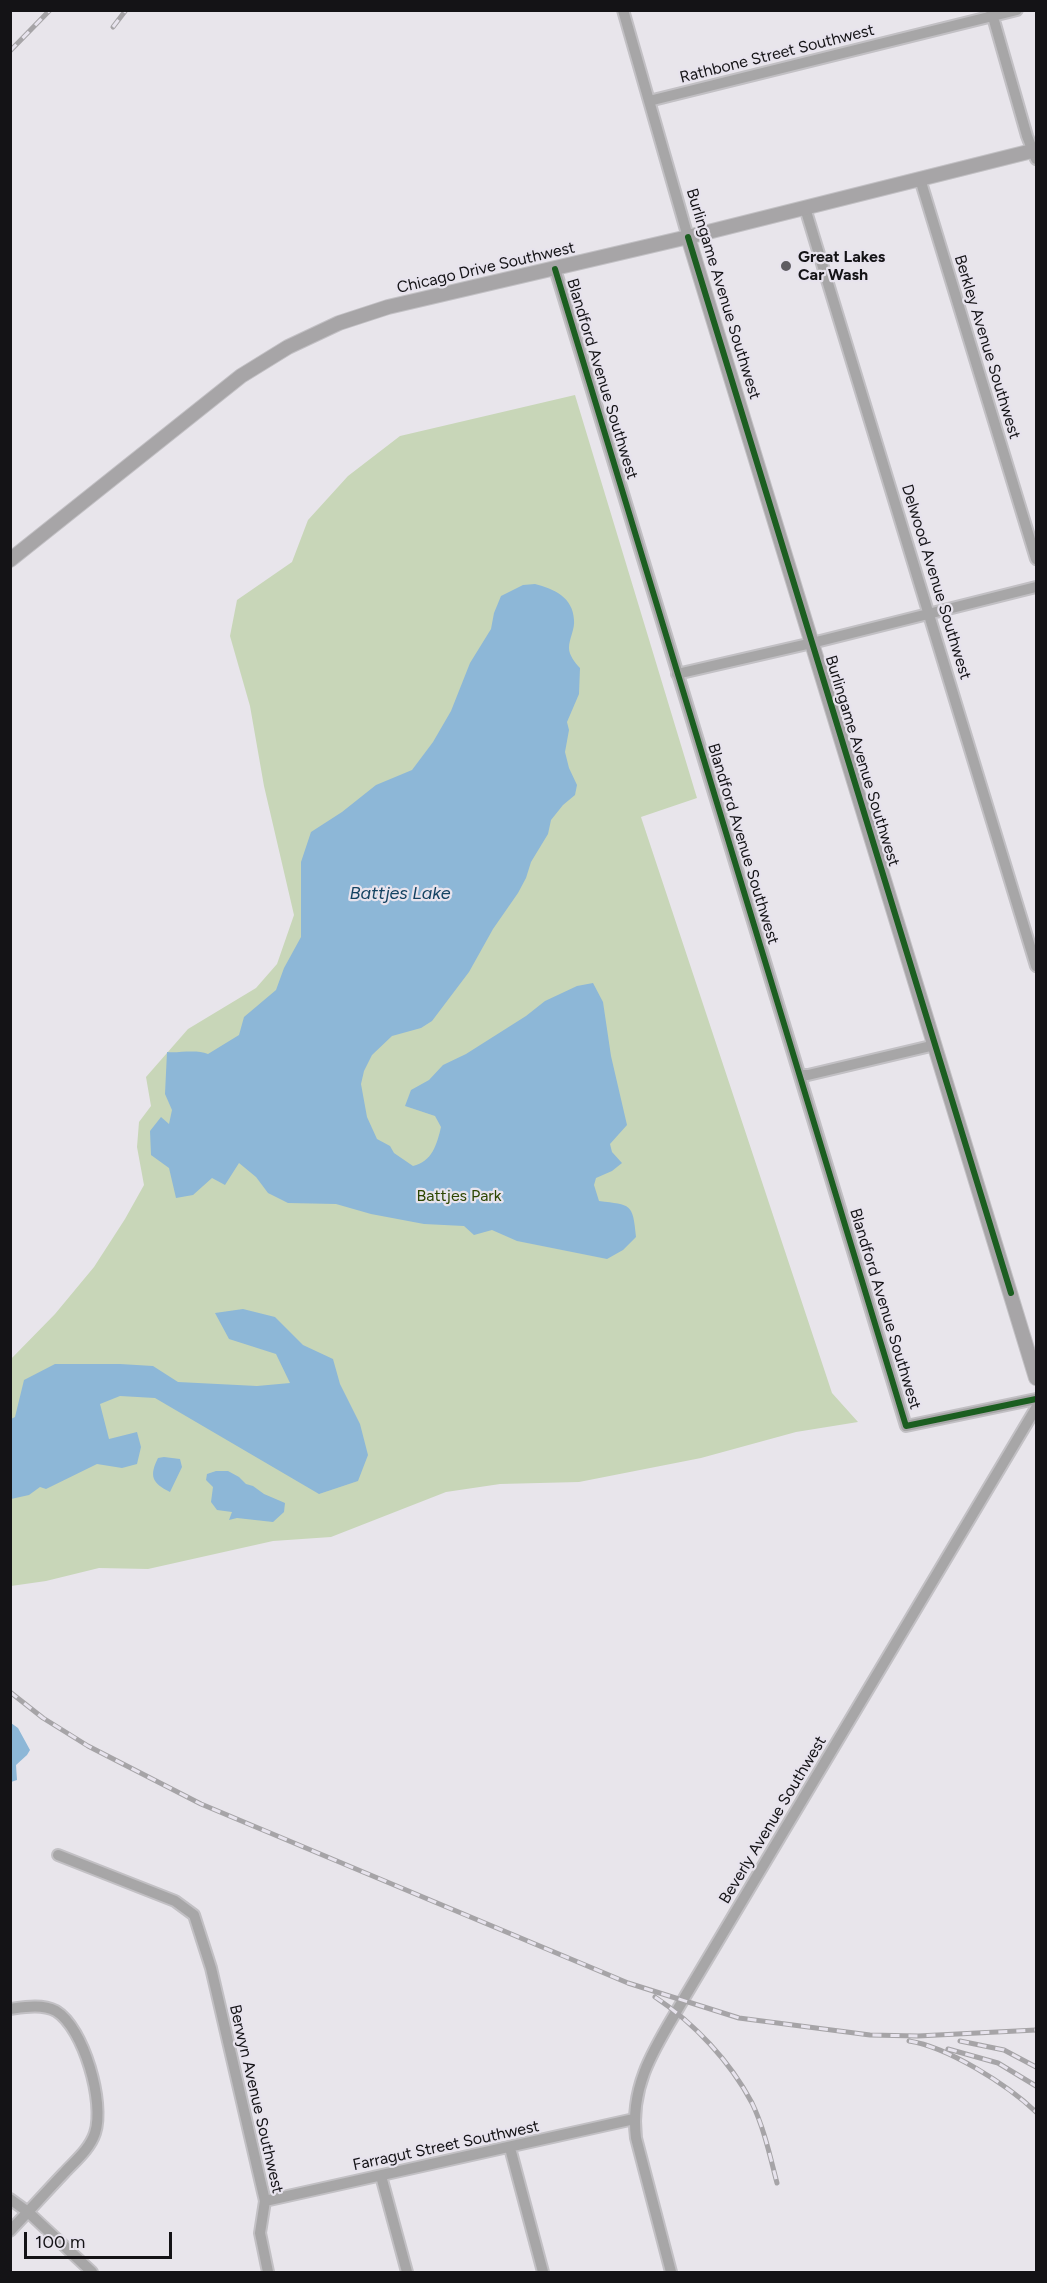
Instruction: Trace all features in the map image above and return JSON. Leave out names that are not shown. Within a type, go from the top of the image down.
[{"type":"street","name":"Burlingame Avenue Southwest","points":[[623,10],[688,237],[935,1046],[1031,1338],[1035,1370]]},
{"type":"street","name":"Rathbone Street Southwest","points":[[650,101],[992,13],[1017,10]]},
{"type":"street","points":[[992,13],[1027,136],[1035,153]]},
{"type":"street","name":"Chicago Drive Southwest","points":[[10,560],[212,397],[260,363],[330,327],[369,313],[1035,153]]},
{"type":"street","name":"Berkley Avenue Southwest","points":[[920,179],[1036,559]]},
{"type":"street","name":"Delwood Avenue Southwest","points":[[805,208],[1036,966]]},
{"type":"street","name":"Blandford Avenue Southwest","points":[[555,269],[906,1426],[1036,1399]]},
{"type":"street","points":[[677,674],[1036,587]]},
{"type":"street","points":[[800,1075],[935,1046]]},
{"type":"street","name":"Beverly Avenue Southwest","points":[[671,2272],[636,2138],[634,2119],[639,2088],[653,2050],[1036,1408]]},
{"type":"street","name":"Berwyn Avenue Southwest","points":[[58,1855],[175,1901],[194,1915],[211,1968],[265,2201],[260,2233],[268,2272]]},
{"type":"street","points":[[10,2010],[32,2006],[54,2010],[66,2019],[78,2036],[87,2062],[94,2086],[97,2110],[95,2133],[83,2152],[10,2231]]},
{"type":"street","name":"Farragut Street Southwest","points":[[265,2201],[634,2119]]},
{"type":"street","points":[[510,2148],[543,2272]]},
{"type":"street","points":[[381,2176],[407,2272]]},
{"type":"street","points":[[10,2199],[28,2212],[92,2272]]},
{"type":"green space","name":"Battjes Park","points":[[575,395],[697,798],[641,817],[832,1393],[858,1422],[796,1432],[701,1458],[579,1482],[500,1484],[446,1492],[331,1537],[273,1541],[148,1569],[99,1568],[46,1581],[11,1586],[10,1360],[55,1314],[94,1267],[144,1185],[137,1147],[139,1122],[151,1106],[146,1077],[188,1029],[256,988],[277,964],[294,915],[264,786],[250,706],[230,636],[237,600],[292,562],[308,520],[348,476],[400,436]]},
{"type":"water","name":"Battjes Lake","points":[[535,584],[561,595],[573,612],[574,623],[569,648],[580,668],[579,694],[567,722],[569,730],[565,752],[577,785],[575,795],[551,820],[548,834],[531,862],[518,893],[493,929],[469,972],[432,1021],[421,1028],[392,1036],[372,1055],[364,1071],[361,1084],[367,1117],[377,1139],[390,1146],[394,1153],[413,1166],[419,1164],[425,1161],[433,1151],[441,1127],[435,1116],[405,1106],[411,1090],[429,1080],[443,1065],[466,1054],[526,1016],[545,1001],[577,986],[593,983],[603,1002],[611,1056],[627,1125],[610,1144],[612,1152],[622,1163],[612,1171],[596,1178],[594,1185],[599,1201],[624,1205],[628,1208],[633,1218],[636,1237],[623,1250],[607,1259],[517,1241],[492,1230],[474,1235],[464,1226],[424,1224],[371,1214],[336,1204],[288,1203],[268,1193],[256,1177],[239,1163],[225,1185],[212,1178],[193,1195],[176,1198],[169,1168],[151,1155],[150,1131],[161,1117],[169,1124],[172,1110],[165,1094],[167,1052],[193,1051],[208,1054],[239,1035],[244,1017],[276,990],[284,968],[301,937],[301,862],[311,832],[342,812],[376,785],[412,770],[433,742],[451,711],[470,663],[491,629],[501,596],[523,585]]},
{"type":"water","points":[[243,1309],[275,1317],[303,1345],[333,1359],[340,1384],[360,1424],[368,1455],[358,1481],[319,1494],[155,1398],[120,1396],[100,1404],[109,1439],[137,1432],[141,1447],[137,1464],[122,1468],[97,1464],[46,1489],[40,1487],[29,1495],[11,1499],[11,1419],[15,1417],[24,1380],[55,1364],[153,1366],[178,1382],[257,1386],[290,1383],[276,1354],[229,1339],[215,1313]]},
{"type":"water","points":[[158,1458],[180,1459],[182,1467],[170,1492],[156,1482],[153,1474]]},
{"type":"water","points":[[228,1471],[246,1484],[285,1503],[284,1512],[273,1522],[237,1518],[229,1520],[232,1512],[217,1510],[211,1502],[213,1487],[206,1480],[207,1474]]},
{"type":"water","points":[[11,1723],[18,1728],[30,1750],[16,1765],[17,1780],[11,1782]]},
{"type":"railway","points":[[10,51],[50,10]]},
{"type":"railway","points":[[113,27],[126,10]]},
{"type":"railway","points":[[10,1692],[43,1718],[88,1746],[201,1804],[628,1983],[739,2018],[870,2035],[918,2036],[1036,2030]]},
{"type":"railway","points":[[655,1997],[684,2019],[710,2044],[743,2087],[760,2122],[777,2183]]},
{"type":"railway","points":[[909,2041],[941,2051],[977,2069],[1010,2090],[1036,2112]]},
{"type":"railway","points":[[960,2041],[1004,2050],[1036,2067]]},
{"type":"railway","points":[[948,2049],[998,2063],[1036,2086]]},
{"type":"cycle path","points":[[688,237],[1011,1293]]},
{"type":"cycle path","points":[[555,269],[906,1426],[1036,1399]]},
{"type":"place","name":"Great Lakes Car Wash","points":[[786,266]]}]
